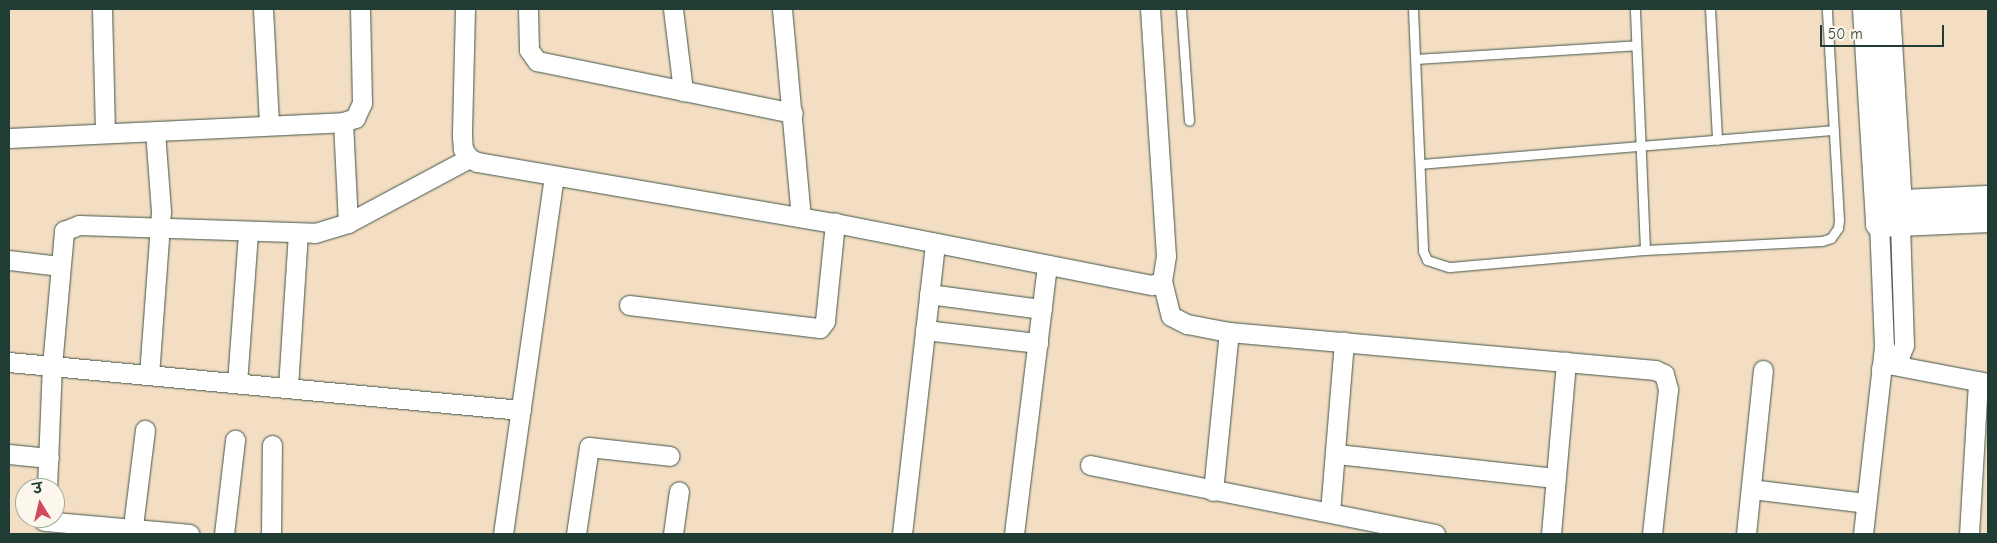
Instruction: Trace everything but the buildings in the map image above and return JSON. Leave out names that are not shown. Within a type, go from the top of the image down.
[{"type":"street","points":[[102,9],[105,133]]},
{"type":"street","points":[[263,9],[269,125]]},
{"type":"street","points":[[9,138],[343,122],[355,118],[362,103],[360,9]]},
{"type":"street","points":[[465,9],[462,136],[463,149],[469,158],[487,165],[835,223],[1047,264],[1140,285],[1152,286],[1162,281]]},
{"type":"street","points":[[528,9],[529,50],[537,61],[792,113]]},
{"type":"street","points":[[673,9],[683,91]]},
{"type":"street","points":[[782,9],[801,218]]},
{"type":"street","points":[[1150,9],[1166,256],[1162,281],[1171,316],[1187,324],[1229,332],[1655,370],[1668,380],[1652,534]]},
{"type":"street","points":[[1866,9],[1904,345],[1899,358],[1885,366]]},
{"type":"street","points":[[1887,9],[1889,214]]},
{"type":"street","points":[[343,122],[348,223]]},
{"type":"street","points":[[149,375],[160,228],[155,131]]},
{"type":"street","points":[[48,478],[52,366],[59,266],[64,231],[70,226],[315,233],[348,223],[469,158]]},
{"type":"street","points":[[503,534],[554,176]]},
{"type":"street","points":[[1889,214],[1988,199]]},
{"type":"street","points":[[1889,214],[1988,219]]},
{"type":"street","points":[[629,305],[820,328],[826,321],[835,223]]},
{"type":"street","points":[[237,383],[248,232]]},
{"type":"street","points":[[288,387],[298,234]]},
{"type":"street","points":[[902,534],[935,243]]},
{"type":"street","points":[[9,260],[59,266]]},
{"type":"street","points":[[1014,534],[1047,264]]},
{"type":"street","points":[[929,294],[1042,309]]},
{"type":"street","points":[[925,330],[1038,344]]},
{"type":"street","points":[[1212,491],[1229,332]]},
{"type":"street","points":[[1330,512],[1337,454],[1344,342]]},
{"type":"street","points":[[9,362],[521,410]]},
{"type":"street","points":[[1551,534],[1566,362]]},
{"type":"street","points":[[1885,366],[1983,382],[1969,534]]},
{"type":"street","points":[[1863,534],[1885,366]]},
{"type":"street","points":[[1746,534],[1763,370]]},
{"type":"street","points":[[132,531],[145,430]]},
{"type":"street","points":[[224,534],[235,440]]},
{"type":"street","points":[[271,534],[272,445]]},
{"type":"street","points":[[576,534],[588,447],[670,456]]},
{"type":"street","points":[[9,454],[50,458]]},
{"type":"street","points":[[1337,454],[1555,478]]},
{"type":"street","points":[[1090,465],[1212,491],[1330,512],[1436,534]]},
{"type":"street","points":[[1751,489],[1866,503]]},
{"type":"street","points":[[673,534],[679,491]]},
{"type":"street","points":[[65,526],[189,534]]},
{"type":"lane","points":[[1182,9],[1189,121]]},
{"type":"lane","points":[[1414,9],[1423,251],[1427,260],[1436,266],[1645,250],[1822,241],[1831,238],[1838,228],[1839,220],[1827,9]]},
{"type":"lane","points":[[1634,9],[1645,250]]},
{"type":"lane","points":[[1710,9],[1717,140]]},
{"type":"lane","points":[[1416,59],[1636,45]]},
{"type":"lane","points":[[1420,164],[1834,130]]}]
